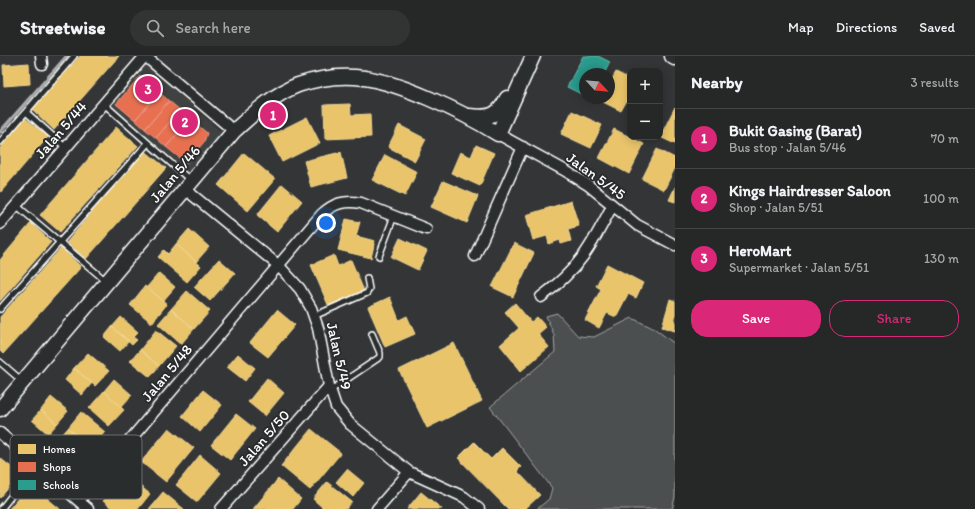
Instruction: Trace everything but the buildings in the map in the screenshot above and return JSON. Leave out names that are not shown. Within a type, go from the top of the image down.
[{"type":"street","points":[[145,56],[234,131]]},
{"type":"street","name":"Jalan 5/44","points":[[0,224],[145,56]]},
{"type":"street","points":[[469,116],[491,116],[501,110],[525,56]]},
{"type":"street","points":[[498,134],[533,56]]},
{"type":"street","name":"Jalan 5/46","points":[[0,409],[234,131],[260,108],[297,85],[328,77],[358,76],[387,82],[469,116],[498,134]]},
{"type":"street","name":"Jalan 5/45","points":[[498,134],[588,185],[637,225],[675,245]]},
{"type":"street","points":[[475,256],[522,147]]},
{"type":"street","name":"Jalan 5/49","points":[[188,185],[278,265],[300,289],[314,316],[318,328],[330,388],[336,407],[350,424],[409,472],[464,497],[479,509]]},
{"type":"street","name":"Jalan 5/48","points":[[134,435],[278,265],[330,207],[350,201],[361,203],[426,228]]},
{"type":"street","points":[[541,297],[562,282],[579,263],[590,248],[612,206]]},
{"type":"street","name":"Jalan 5/50","points":[[221,509],[330,388]]},
{"type":"street","points":[[0,433],[10,441]]},
{"type":"street","points":[[377,509],[409,472]]},
{"type":"street","points":[[79,500],[88,509]]},
{"type":"lane","points":[[0,142],[74,56]]},
{"type":"lane","points":[[104,104],[148,143],[188,185]]},
{"type":"lane","points":[[26,112],[66,148]]},
{"type":"lane","points":[[0,309],[148,143]]},
{"type":"lane","points":[[16,205],[107,282]]},
{"type":"lane","points":[[379,256],[394,216]]},
{"type":"lane","points":[[314,316],[366,293],[369,289],[367,278]]},
{"type":"lane","points":[[330,388],[380,357],[380,352],[372,334]]},
{"type":"lane","points":[[0,362],[22,382]]},
{"type":"lane","points":[[1,509],[10,498]]},
{"type":"shaded area","points":[[146,63],[224,135],[190,173],[108,104]]},
{"type":"shaded area","points":[[557,313],[578,336],[594,337],[632,318],[655,329],[675,344],[675,497],[672,509],[537,509],[549,499],[552,488],[490,407],[555,352],[554,335],[546,316]]},
{"type":"waterway","points":[[0,132],[67,56]]},
{"type":"place","name":"HeroMart","points":[[148,89]]},
{"type":"place","name":"Bukit Gasing (Barat)","points":[[273,115]]},
{"type":"place","name":"Kings Hairdresser Saloon","points":[[185,122]]}]
